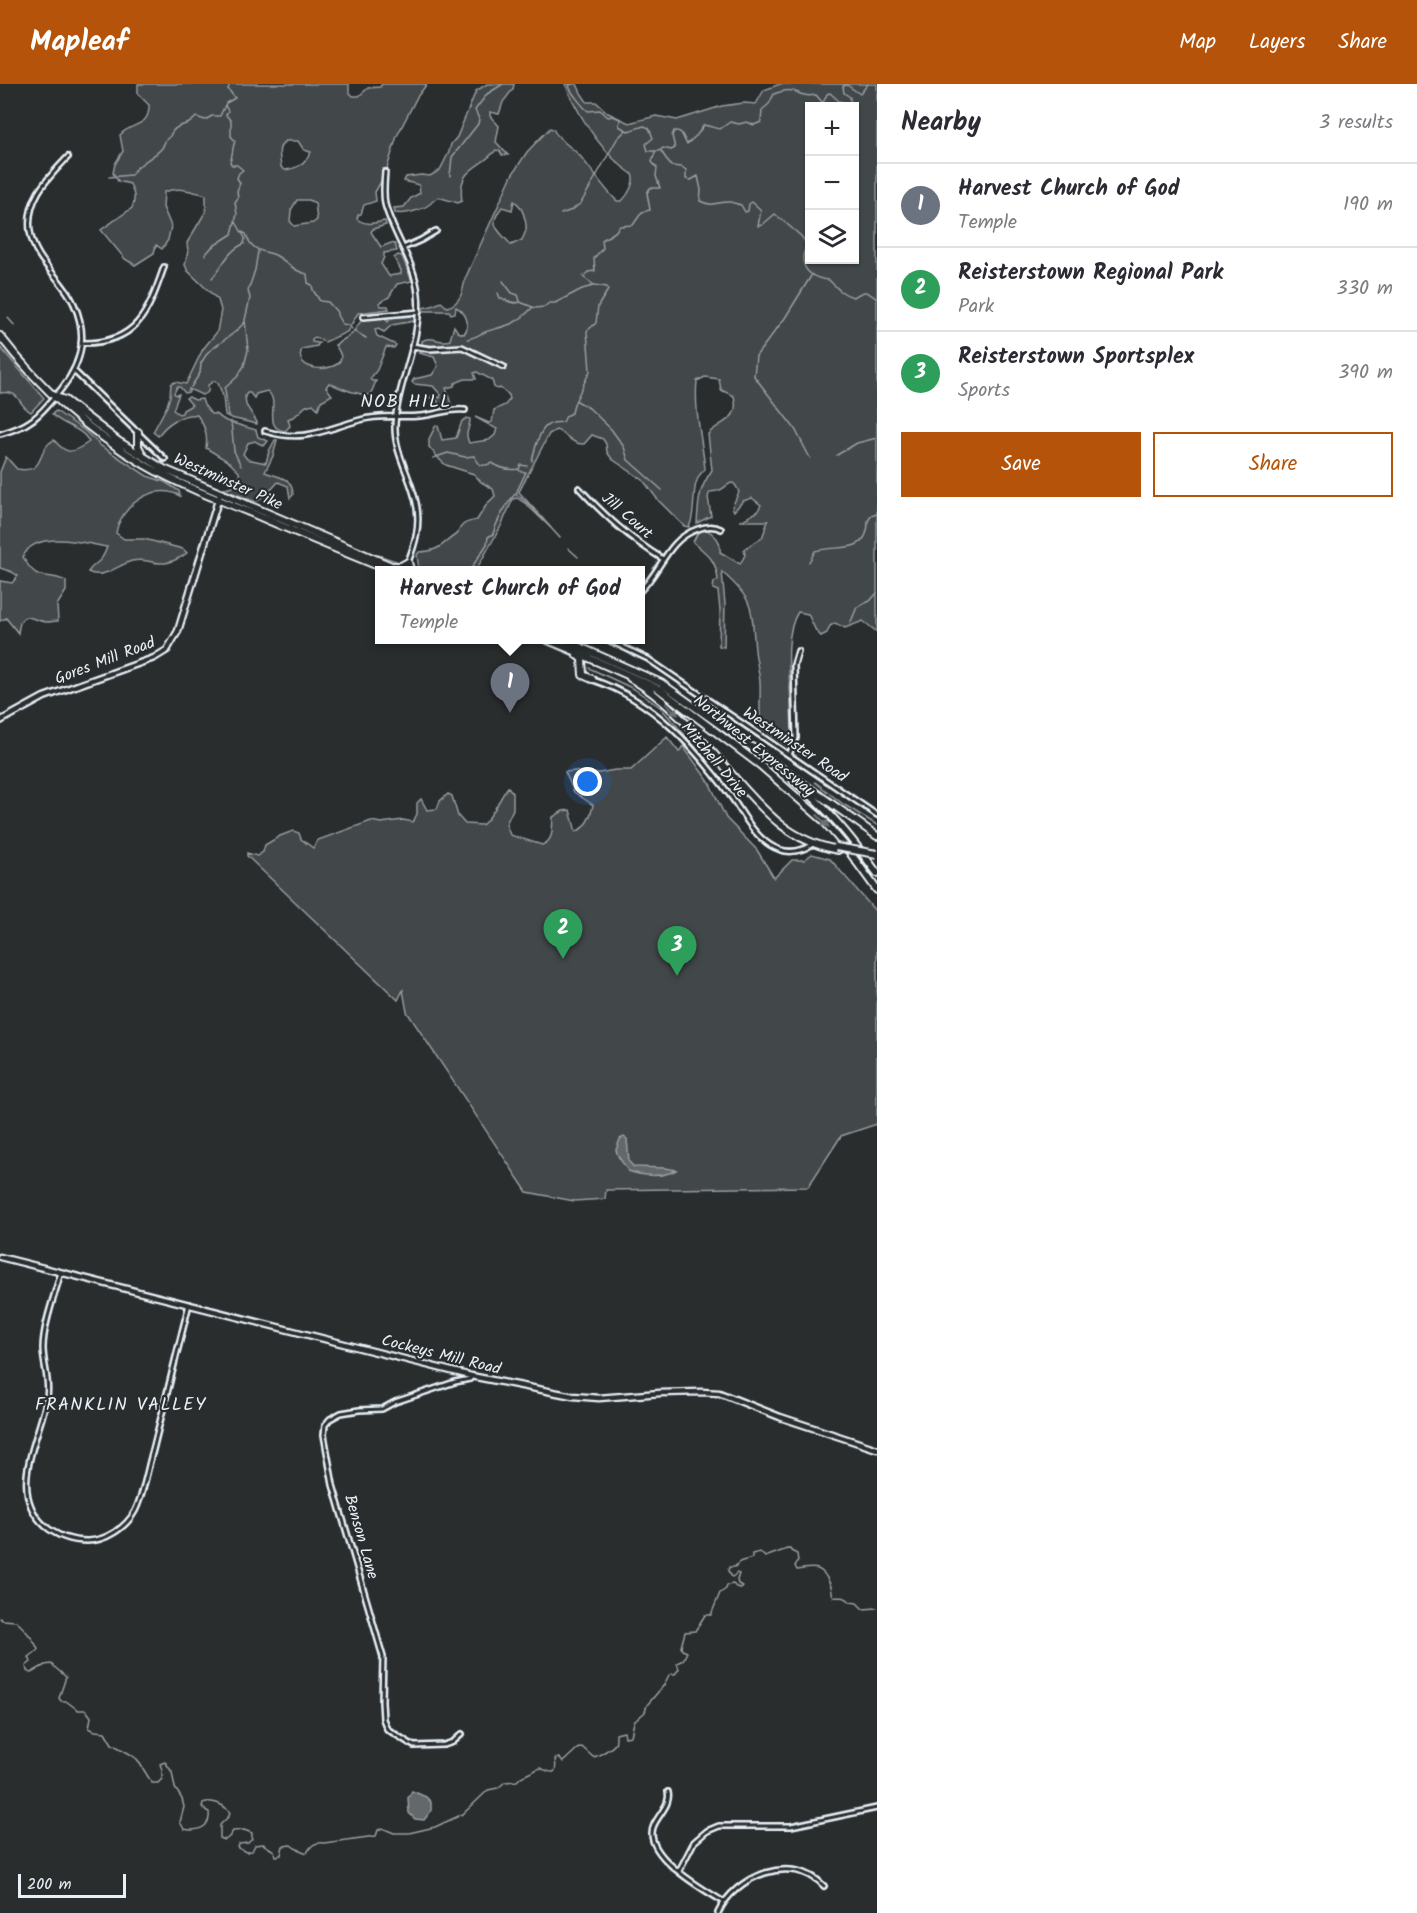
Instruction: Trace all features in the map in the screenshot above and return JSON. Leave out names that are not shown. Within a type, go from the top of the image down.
[{"type":"highway","name":"Westminster Pike","points":[[0,336],[61,404],[128,454],[177,482],[219,497],[384,566]]},
{"type":"highway","name":"Westminster Pike","points":[[56,396],[65,400],[102,430],[144,457],[219,497]]},
{"type":"highway","points":[[138,432],[138,446],[144,457]]},
{"type":"highway","points":[[401,566],[408,562],[409,566]]},
{"type":"highway","points":[[559,644],[632,680],[663,701],[774,820],[792,833],[813,844],[877,855]]},
{"type":"highway","points":[[575,644],[661,683],[877,836]]},
{"type":"highway","points":[[570,649],[582,659],[582,673],[591,679]]},
{"type":"highway","name":"Northwest Expressway","points":[[587,657],[659,689],[760,765],[823,820],[877,890]]},
{"type":"highway","name":"Northwest Expressway","points":[[726,730],[801,786],[828,811],[877,873]]},
{"type":"street","points":[[0,435],[27,424],[41,413],[69,381],[79,359],[81,326],[74,304],[66,290],[38,255],[30,232],[30,212],[37,192],[68,157]]},
{"type":"street","points":[[385,172],[386,206],[417,285],[419,312],[396,417],[398,452],[418,514],[417,535],[408,562]]},
{"type":"street","points":[[403,248],[436,231]]},
{"type":"street","points":[[81,343],[109,340],[126,333],[148,310],[164,267]]},
{"type":"street","points":[[363,317],[419,312]]},
{"type":"street","points":[[412,346],[430,349],[462,347],[504,367]]},
{"type":"street","points":[[74,371],[165,459]]},
{"type":"street","points":[[266,431],[282,436],[301,437],[370,418],[427,416],[465,410]]},
{"type":"street","name":"Jill Court","points":[[579,488],[618,528],[639,545],[663,559]]},
{"type":"street","name":"Gores Mill Road","points":[[0,721],[44,697],[154,658],[167,650],[175,639],[181,623],[219,497]]},
{"type":"street","points":[[645,586],[653,577],[672,545],[692,531],[707,526],[716,526],[721,529]]},
{"type":"street","name":"Westminster Road","points":[[618,644],[648,659],[877,815]]},
{"type":"street","points":[[789,755],[796,738],[794,665],[798,651]]},
{"type":"street","name":"Mitchell Drive","points":[[591,679],[651,709],[671,727],[703,762],[763,839],[776,848],[788,851],[799,851],[813,844]]},
{"type":"street","name":"Cockeys Mill Road","points":[[0,1257],[471,1376],[591,1398],[670,1392],[719,1393],[780,1417],[877,1449]]},
{"type":"street","points":[[61,1272],[44,1340],[47,1397],[26,1483],[30,1503],[40,1521],[53,1532],[72,1540],[88,1541],[106,1537],[123,1526],[135,1511],[189,1305]]},
{"type":"street","name":"Benson Lane","points":[[462,1734],[453,1742],[444,1745],[414,1746],[385,1726],[381,1686],[383,1657],[333,1485],[324,1430],[330,1419],[340,1413],[382,1409],[395,1402],[470,1379],[471,1376]]},
{"type":"street","points":[[668,1792],[669,1800],[654,1826],[652,1839],[658,1852],[679,1871],[724,1902]]},
{"type":"street","points":[[679,1871],[694,1842],[707,1831],[719,1827],[791,1826],[877,1808]]},
{"type":"street","points":[[718,1913],[724,1902],[744,1882],[754,1876],[772,1871],[805,1874],[819,1880],[824,1886]]},
{"type":"shaded area","points":[[138,84],[349,84],[349,92],[353,96],[359,96],[368,88],[380,87],[382,84],[427,84],[417,97],[397,136],[385,175],[375,192],[376,201],[364,205],[357,219],[367,223],[385,221],[386,225],[373,229],[371,232],[381,247],[391,243],[395,244],[397,251],[384,253],[381,264],[389,276],[401,274],[394,258],[398,255],[402,256],[412,281],[397,284],[389,297],[379,303],[381,306],[388,306],[389,309],[358,313],[347,332],[325,342],[315,337],[312,342],[319,343],[317,346],[302,349],[300,357],[309,366],[332,367],[341,358],[335,345],[352,334],[361,321],[384,318],[388,322],[392,317],[414,316],[414,321],[392,325],[384,332],[375,330],[377,336],[396,345],[394,348],[386,347],[377,370],[370,379],[376,381],[369,395],[348,391],[329,383],[326,387],[332,395],[321,401],[318,409],[313,404],[306,406],[288,419],[290,426],[285,431],[274,425],[273,401],[267,391],[256,394],[254,398],[250,393],[245,396],[246,405],[257,424],[225,415],[223,396],[218,383],[214,381],[208,385],[207,393],[202,395],[189,389],[189,392],[185,393],[180,387],[177,387],[174,393],[179,394],[173,410],[179,414],[192,405],[186,398],[202,399],[211,414],[256,430],[258,437],[268,441],[264,446],[255,441],[248,443],[243,454],[247,459],[266,463],[269,451],[277,440],[273,456],[265,472],[288,481],[293,495],[290,498],[288,486],[278,482],[256,502],[223,489],[235,485],[239,480],[239,472],[229,462],[206,448],[205,431],[197,415],[175,420],[158,436],[153,432],[167,406],[171,384],[175,382],[186,384],[203,349],[217,332],[221,310],[218,300],[188,271],[185,265],[187,243],[206,211],[206,195],[180,189],[164,192],[163,207],[171,226],[168,240],[162,249],[156,245],[154,253],[135,265],[125,259],[101,230],[133,205],[134,196],[130,184],[118,181],[113,173],[115,164],[123,151],[120,135],[143,121],[148,112],[149,105],[138,94]],"holes":[[[286,141],[298,141],[304,150],[311,152],[301,165],[285,170],[281,167],[279,152]],[[297,200],[309,200],[315,203],[317,220],[313,223],[294,226],[290,221],[291,210]]]},
{"type":"shaded area","points":[[487,84],[514,84],[499,114],[490,112],[490,116],[499,126],[496,142],[508,155],[502,155],[496,150],[466,175],[461,190],[462,201],[458,203],[438,197],[418,210],[395,213],[394,208],[404,207],[411,198],[420,193],[419,185],[404,181],[406,177],[430,176],[440,170],[476,91]]},
{"type":"shaded area","points":[[565,84],[577,84],[587,102],[596,102],[608,113],[629,123],[656,116],[677,120],[722,106],[756,104],[764,90],[780,84],[877,84],[877,632],[863,621],[845,628],[835,623],[830,626],[827,633],[821,636],[808,614],[798,612],[793,621],[789,644],[793,750],[762,728],[760,678],[750,606],[741,591],[722,572],[725,604],[724,647],[719,646],[718,591],[713,589],[714,582],[718,580],[717,573],[710,558],[693,542],[698,532],[706,529],[717,539],[720,552],[740,564],[745,555],[744,549],[762,538],[768,521],[741,521],[757,512],[761,505],[752,498],[743,501],[734,511],[732,507],[739,492],[737,487],[731,483],[719,491],[710,492],[708,497],[711,516],[697,523],[700,495],[712,470],[708,434],[735,411],[734,396],[721,390],[719,379],[705,377],[697,381],[697,414],[705,469],[697,481],[689,527],[684,526],[658,500],[643,480],[612,459],[603,439],[592,435],[584,444],[580,444],[556,430],[549,434],[519,492],[551,528],[526,504],[517,498],[513,499],[478,566],[419,566],[417,555],[419,552],[437,548],[458,533],[467,522],[477,520],[495,496],[493,489],[481,482],[474,474],[446,465],[429,447],[429,439],[436,425],[442,440],[456,438],[462,421],[467,418],[470,419],[467,433],[469,443],[489,440],[495,435],[497,429],[475,417],[489,423],[492,422],[494,410],[505,405],[510,399],[509,395],[500,388],[494,387],[492,380],[477,372],[474,373],[476,379],[465,379],[446,388],[451,404],[443,408],[437,400],[430,398],[434,395],[440,398],[441,395],[433,386],[412,382],[414,379],[432,375],[438,366],[434,357],[419,353],[448,350],[446,346],[425,345],[422,341],[426,339],[450,340],[454,326],[458,332],[464,334],[467,327],[465,315],[456,307],[455,313],[451,314],[449,311],[424,311],[422,308],[441,302],[447,307],[458,300],[465,279],[512,175],[527,152],[550,128],[580,156],[607,191],[617,201],[622,201],[632,184],[632,174],[611,156],[592,134]],"holes":[[[514,201],[523,214],[526,230],[522,240],[511,245],[496,228],[495,219],[502,207],[512,210]]]},
{"type":"shaded area","points":[[0,347],[44,398],[31,412],[16,396],[0,393]]},
{"type":"shaded area","points":[[56,411],[85,431],[101,446],[147,476],[165,482],[179,491],[180,496],[170,492],[159,492],[139,499],[124,514],[116,533],[124,539],[144,539],[183,549],[187,553],[167,563],[136,560],[105,573],[94,574],[88,572],[103,557],[107,547],[61,540],[38,543],[29,548],[23,557],[37,574],[66,581],[66,591],[57,605],[58,621],[47,622],[24,617],[19,625],[18,633],[6,618],[0,621],[0,581],[12,583],[18,576],[0,568],[0,472],[6,457],[17,469],[33,468],[48,444],[54,440],[67,451],[79,449],[89,442],[82,433],[56,418],[52,414]]},
{"type":"shaded area","points":[[667,737],[679,752],[683,746],[709,782],[726,818],[757,850],[774,878],[792,860],[804,860],[812,854],[830,859],[877,913],[877,1124],[841,1136],[808,1187],[606,1190],[605,1199],[574,1201],[527,1192],[407,1012],[403,990],[398,1000],[247,856],[247,853],[257,856],[263,852],[265,845],[293,831],[299,833],[301,839],[313,848],[318,840],[371,821],[413,822],[417,814],[417,803],[421,799],[427,810],[437,809],[440,801],[448,794],[452,796],[458,816],[465,824],[482,825],[490,817],[508,787],[513,793],[513,809],[506,824],[510,835],[542,845],[549,840],[553,817],[570,810],[576,832],[585,824],[591,813],[593,805],[574,792],[565,772],[575,771],[588,775],[615,770],[631,770]]},
{"type":"shaded area","points":[[624,1137],[627,1139],[629,1162],[634,1167],[676,1170],[671,1173],[652,1175],[628,1171],[616,1150],[620,1139]]},
{"type":"shaded area","points":[[412,1791],[426,1797],[431,1802],[431,1811],[424,1820],[415,1819],[409,1813],[408,1798]]},
{"type":"waterway","points":[[109,177],[131,175],[162,148],[174,130],[190,123],[196,117],[205,120],[212,116],[220,116],[226,103],[235,98],[228,89],[230,84]]},
{"type":"waterway","points":[[450,176],[452,157],[478,124],[479,119],[475,110],[487,94],[503,84]]},
{"type":"waterway","points":[[572,84],[569,86],[588,111],[600,110],[608,117],[613,116],[620,119],[619,126],[628,131],[644,126],[649,128],[653,138],[646,144],[648,151],[675,148],[672,136],[674,131],[681,133],[687,144],[704,125],[720,129],[730,122],[739,124],[747,122],[754,125],[761,122],[762,110],[769,104],[774,94],[782,91],[788,90],[809,96],[816,95],[823,103],[827,94],[830,93],[839,101],[849,104],[850,97],[844,93],[843,86],[847,85],[860,94],[868,84]]},
{"type":"waterway","points":[[205,255],[212,247],[232,234],[237,214],[235,202],[238,198],[237,191],[240,183],[237,178],[243,170],[230,162],[235,141],[231,136],[231,121],[226,115],[228,111],[225,105]]},
{"type":"waterway","points":[[561,214],[581,203],[617,139],[626,130]]},
{"type":"waterway","points":[[661,151],[671,166],[682,167],[686,170],[686,179],[691,180],[698,176],[701,190],[700,201],[712,204],[730,202],[741,205],[745,212],[748,211],[749,204],[752,202],[761,210],[758,226],[775,214],[807,244],[803,258],[805,268],[811,274],[829,280],[849,296],[853,297],[865,292],[877,299]]},
{"type":"waterway","points":[[532,461],[542,431],[550,424],[563,422],[566,416],[572,413],[590,371],[587,331],[596,323],[598,306],[608,290],[607,287],[594,285],[583,277],[588,272],[595,271],[594,258],[603,248],[602,240],[620,226],[633,225],[642,212],[650,210],[647,193],[650,188],[660,188],[656,176],[657,168],[652,162],[655,152]]},
{"type":"waterway","points":[[212,278],[230,254],[244,244],[245,238],[236,222]]},
{"type":"waterway","points":[[242,232],[256,248],[275,255],[298,271],[307,274],[308,283],[312,285],[320,301],[328,302],[337,312],[342,324],[352,329]]},
{"type":"waterway","points":[[230,417],[225,388],[237,377],[244,366],[248,350],[245,320],[250,298],[248,291],[258,251]]},
{"type":"waterway","points":[[810,458],[795,429],[754,376],[756,356],[785,318],[811,276]]},
{"type":"waterway","points":[[503,281],[512,293],[518,295],[520,301]]},
{"type":"waterway","points":[[498,293],[500,298],[512,303],[520,302],[535,308],[555,303],[593,286]]},
{"type":"waterway","points":[[467,339],[510,324],[532,308]]},
{"type":"waterway","points":[[8,318],[15,326]]},
{"type":"waterway","points":[[191,387],[200,373],[201,363],[208,352],[245,322]]},
{"type":"waterway","points":[[354,331],[366,338]]},
{"type":"waterway","points":[[577,401],[589,408],[611,429],[624,447],[628,460],[662,490]]},
{"type":"waterway","points":[[231,421],[234,451],[241,466]]},
{"type":"waterway","points":[[837,455],[857,443],[877,438]]},
{"type":"waterway","points":[[433,458],[448,453],[465,457],[474,456],[483,465],[492,463],[512,470],[519,469],[521,465],[527,466]]},
{"type":"waterway","points":[[517,491],[526,472],[519,470]]},
{"type":"waterway","points":[[473,566],[517,492]]},
{"type":"waterway","points":[[516,494],[532,507],[560,538]]},
{"type":"waterway","points":[[809,562],[815,551],[858,544],[867,532],[871,516],[877,514]]},
{"type":"waterway","points":[[568,548],[578,557]]},
{"type":"waterway","points":[[378,555],[399,562]]},
{"type":"waterway","points":[[850,624],[857,607],[870,601],[877,593]]},
{"type":"waterway","points":[[546,644],[574,656]]},
{"type":"waterway","points":[[589,668],[634,689],[660,707],[709,762]]},
{"type":"waterway","points":[[791,668],[792,742]]},
{"type":"waterway","points":[[815,782],[843,804],[877,825]]},
{"type":"waterway","points":[[672,1674],[679,1669],[677,1663],[683,1660],[687,1652],[681,1647],[685,1632],[695,1631],[705,1615],[711,1615],[720,1593],[726,1589],[727,1585],[733,1584],[741,1588],[743,1586],[738,1584],[739,1574],[736,1573],[732,1577],[728,1571],[729,1567],[735,1567],[740,1562],[752,1558],[752,1554],[760,1552],[765,1557],[790,1548],[797,1554],[798,1561],[795,1566],[797,1570],[813,1568],[821,1570],[831,1586],[834,1597],[845,1598],[857,1603],[863,1609],[877,1608]]},
{"type":"waterway","points":[[0,1618],[16,1621],[37,1647],[38,1650],[29,1657],[31,1662],[26,1666],[27,1671],[31,1673],[51,1664],[66,1677],[59,1698],[61,1701],[66,1701],[78,1710],[86,1710],[91,1717],[89,1728],[105,1732],[112,1744],[137,1759],[152,1783],[158,1783],[162,1779],[160,1764],[165,1762],[172,1772],[175,1788],[182,1799],[184,1807],[180,1822],[184,1829],[202,1828],[208,1822],[209,1817],[209,1812],[202,1807],[203,1803],[214,1802],[230,1813],[220,1825],[220,1838],[225,1840],[233,1831],[244,1830],[252,1833],[252,1839],[248,1843],[239,1844],[238,1848],[246,1852],[252,1851],[255,1845],[263,1844],[274,1851],[276,1856],[281,1855],[283,1846],[291,1845],[307,1853],[316,1844],[376,1836],[378,1830],[382,1828],[394,1833],[409,1833],[435,1827],[463,1814],[488,1790],[498,1788],[505,1782],[517,1781],[540,1768],[553,1772],[556,1765],[555,1759],[559,1758],[563,1762],[577,1749],[582,1747],[593,1757],[598,1756],[615,1744],[616,1734],[624,1732],[625,1737],[631,1736],[634,1722],[645,1712],[647,1705],[664,1685],[669,1675]]},
{"type":"place","name":"Harvest Church of God","points":[[510,713]]},
{"type":"place","name":"Reisterstown Regional Park","points":[[563,959]]},
{"type":"place","name":"Reisterstown Sportsplex","points":[[677,976]]},
{"type":"district","name":"NOB HILL","points":[[406,402]]},
{"type":"district","name":"FRANKLIN VALLEY","points":[[121,1405]]}]
